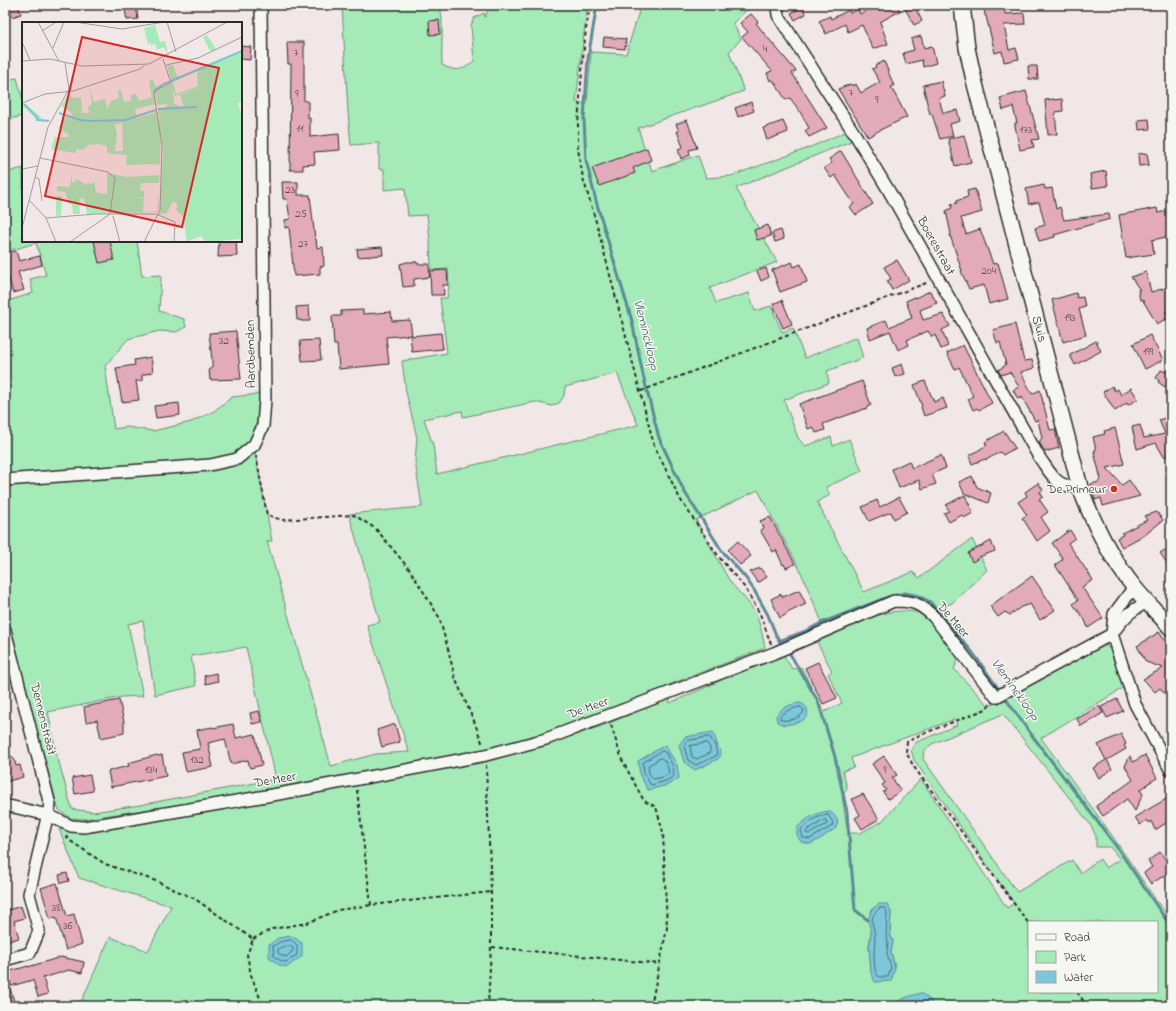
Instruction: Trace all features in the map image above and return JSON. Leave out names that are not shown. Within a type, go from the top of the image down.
[{"type":"street","name":"Aardbemden","points":[[5,480],[210,466],[237,459],[254,444],[263,426],[266,400],[261,5]]},
{"type":"street","name":"Boerestraat","points":[[777,5],[778,15],[856,136],[889,191],[1039,457],[1056,480],[1062,485],[1070,488],[1080,487]]},
{"type":"street","name":"Sluis","points":[[962,5],[967,48],[974,80],[1080,487],[1092,518],[1116,562],[1134,587],[1171,628]]},
{"type":"street","points":[[1134,587],[1114,614],[1112,634],[1136,704],[1171,772]]},
{"type":"street","name":"De Meer","points":[[5,805],[48,815],[71,826],[84,827],[284,793],[486,755],[546,739],[608,716],[774,653],[894,601],[909,601],[922,606],[934,616],[996,697]]},
{"type":"street","points":[[996,697],[1112,634],[1124,618],[1134,609],[1147,602]]},
{"type":"street","name":"Dennenstraat","points":[[5,630],[50,805],[29,894],[39,931],[30,953],[5,960]]},
{"type":"path","points":[[590,5],[584,43],[578,124],[578,149],[583,178],[597,225],[654,444],[680,499],[719,557],[745,588],[760,614],[774,653]]},
{"type":"path","points":[[641,390],[938,278]]},
{"type":"path","points":[[254,444],[267,515],[282,520],[354,514],[376,529],[410,570],[439,617],[455,678],[474,721],[486,755],[491,892],[491,947],[488,1006]]},
{"type":"path","points":[[996,697],[986,709],[920,735],[907,742],[906,752],[914,766],[1028,923]]},
{"type":"path","points":[[608,716],[622,760],[644,801],[656,807],[664,832],[667,928],[651,1006]]},
{"type":"path","points":[[356,779],[371,906]]},
{"type":"path","points":[[65,835],[69,840],[105,864],[156,881],[195,899],[253,939]]},
{"type":"path","points":[[262,1006],[251,975],[246,955],[253,939],[272,929],[308,922],[338,910],[491,892]]},
{"type":"path","points":[[491,947],[660,964]]},
{"type":"path","points":[[1078,993],[1087,1006]]},
{"type":"green space","points":[[342,5],[440,5],[442,28],[442,65],[451,69],[463,69],[474,61],[471,26],[474,18],[484,13],[485,17],[490,5],[569,5],[587,8],[576,102],[587,104],[591,52],[626,54],[641,5],[752,5],[733,23],[741,39],[729,52],[744,91],[638,128],[652,171],[698,155],[706,178],[731,176],[806,149],[845,132],[851,141],[736,188],[777,262],[710,288],[716,303],[749,293],[755,311],[771,306],[782,332],[793,328],[805,358],[857,337],[863,358],[827,371],[829,383],[784,400],[798,438],[805,446],[831,437],[833,446],[849,439],[862,471],[826,487],[830,495],[817,502],[864,592],[913,572],[919,578],[972,539],[987,570],[952,603],[933,610],[881,603],[823,626],[800,570],[758,490],[696,520],[729,580],[754,611],[761,629],[765,648],[666,686],[670,703],[782,652],[792,669],[801,667],[824,712],[842,703],[828,674],[832,671],[816,640],[857,622],[888,613],[903,611],[917,612],[929,618],[933,622],[959,658],[954,669],[990,706],[1011,696],[1098,645],[1107,646],[1110,650],[1123,688],[1041,738],[1104,824],[1158,903],[1171,919],[1171,1006],[933,1006],[930,1000],[896,1003],[894,1006],[65,1006],[82,1000],[110,937],[148,951],[171,906],[79,878],[59,829],[74,832],[93,832],[356,785],[493,756],[566,738],[637,711],[632,701],[538,736],[493,749],[195,802],[84,819],[70,818],[58,809],[5,609],[5,302],[33,293],[30,279],[46,275],[36,243],[5,252],[5,173],[22,168],[22,242],[137,242],[142,276],[161,275],[159,311],[184,319],[186,327],[176,332],[159,331],[128,339],[105,366],[114,429],[127,427],[153,431],[191,422],[214,411],[232,397],[259,394],[258,417],[252,438],[272,541],[267,541],[331,766],[376,754],[409,752],[367,625],[380,622],[349,514],[422,507],[415,461],[417,438],[406,392],[402,361],[447,353],[440,298],[447,298],[449,286],[448,269],[431,270],[427,215],[408,216],[405,188],[384,190],[384,169],[379,169],[379,143],[351,145]],"holes":[[[617,373],[638,425],[437,474],[433,445],[424,419],[462,411],[463,417],[535,402],[552,406],[559,403],[564,396],[565,387]],[[143,621],[155,695],[196,686],[191,656],[246,647],[276,779],[140,805],[93,812],[72,809],[56,752],[48,712],[122,697],[143,696],[128,624]],[[1003,714],[1090,824],[1096,836],[1096,847],[1110,847],[1120,859],[1106,868],[1100,859],[1080,873],[1072,860],[1017,892],[923,759],[924,751],[932,744]],[[955,719],[957,725],[915,743],[911,750],[914,760],[1014,903],[1007,908],[921,779],[881,822],[860,833],[848,833],[842,796],[847,789],[843,771],[854,767],[851,758]],[[891,912],[890,934],[893,942],[891,952],[895,968],[871,972],[869,946],[871,932]]]},
{"type":"green space","points":[[17,78],[22,97],[22,116],[5,120],[5,80]]},
{"type":"water","points":[[800,703],[803,704],[808,710],[807,716],[803,720],[784,725],[777,722],[776,716],[780,711],[790,705]]},
{"type":"water","points":[[713,732],[721,755],[718,759],[695,770],[684,762],[679,745],[685,737]]},
{"type":"water","points":[[665,745],[677,765],[679,778],[668,785],[648,790],[640,776],[638,761]]},
{"type":"water","points":[[829,811],[835,816],[838,822],[836,828],[810,844],[801,842],[797,835],[797,828],[812,816]]},
{"type":"water","points":[[879,904],[887,904],[891,912],[890,934],[893,942],[891,952],[895,968],[891,981],[875,982],[871,972],[869,946],[871,932],[868,920],[872,909]]},
{"type":"water","points":[[292,936],[302,943],[302,956],[287,967],[279,965],[269,957],[269,945],[278,938]]},
{"type":"water","points":[[921,993],[930,1000],[933,1006],[894,1006],[903,999]]},
{"type":"building","points":[[10,5],[18,5],[21,14],[12,17]]},
{"type":"building","points":[[124,5],[136,5],[138,19],[127,20]]},
{"type":"building","points":[[878,5],[897,5],[900,11],[880,22],[888,44],[873,49],[862,25],[848,32],[845,24],[826,34],[819,21],[830,16],[831,19],[849,10],[850,13],[858,9],[860,14]]},
{"type":"building","points":[[903,5],[914,5],[922,21],[914,25]]},
{"type":"building","points":[[984,5],[1004,5],[1005,14],[1024,13],[1025,24],[1004,25],[1009,50],[1016,48],[1019,59],[1004,62],[1002,51],[995,53],[985,16]]},
{"type":"building","points":[[802,7],[806,14],[795,20],[791,13]]},
{"type":"building","points":[[751,14],[758,22],[756,23],[763,32],[796,71],[792,73],[827,128],[809,137],[805,131],[809,128],[799,110],[790,98],[786,100],[773,80],[770,81],[767,73],[772,71],[742,37],[748,32],[740,23]]},
{"type":"building","points":[[439,20],[440,34],[430,35],[429,21]]},
{"type":"building","points":[[921,36],[924,48],[932,46],[936,63],[923,67],[922,60],[906,64],[903,53],[914,50],[911,39]]},
{"type":"building","points":[[604,37],[626,39],[625,49],[603,47]]},
{"type":"building","points":[[287,42],[304,42],[304,101],[308,101],[310,137],[339,134],[340,150],[314,152],[315,164],[303,165],[303,170],[290,170],[291,64],[288,64]]},
{"type":"building","points":[[242,46],[251,47],[250,60],[242,59]]},
{"type":"building","points":[[884,61],[894,86],[891,87],[907,117],[868,137],[838,89],[851,84],[853,86],[856,84],[861,93],[880,82],[872,69]]},
{"type":"building","points":[[1028,66],[1037,66],[1038,79],[1029,79]]},
{"type":"building","points":[[941,81],[945,96],[939,98],[943,113],[957,110],[960,121],[950,124],[953,136],[940,139],[932,114],[930,114],[923,85]]},
{"type":"building","points":[[1026,91],[1039,139],[1032,140],[1034,147],[1020,150],[1015,126],[1015,123],[1017,123],[1013,107],[1003,110],[1000,98]]},
{"type":"building","points":[[1062,99],[1063,111],[1055,112],[1057,134],[1048,135],[1045,100]]},
{"type":"building","points":[[751,102],[754,111],[738,117],[735,108]]},
{"type":"building","points":[[1149,119],[1150,129],[1139,130],[1138,120]]},
{"type":"building","points":[[687,120],[697,148],[689,150],[690,155],[681,159],[678,149],[683,147],[676,124]]},
{"type":"building","points":[[783,121],[788,132],[767,140],[763,128]]},
{"type":"building","points":[[964,135],[971,162],[955,166],[948,139]]},
{"type":"building","points":[[647,148],[651,160],[633,168],[635,173],[599,186],[592,168]]},
{"type":"building","points":[[841,151],[873,204],[856,215],[850,207],[854,204],[835,175],[831,178],[824,168],[832,163],[829,159]]},
{"type":"building","points":[[1147,153],[1149,165],[1139,166],[1138,154]]},
{"type":"building","points":[[1106,171],[1108,186],[1092,188],[1090,174]]},
{"type":"building","points":[[282,182],[298,182],[298,195],[310,195],[317,248],[323,247],[324,266],[320,267],[320,274],[294,276],[289,227],[285,228],[285,220],[290,219],[287,199],[283,199]]},
{"type":"building","points":[[1044,185],[1045,189],[1052,188],[1056,209],[1060,207],[1064,220],[1109,214],[1110,219],[1054,235],[1055,237],[1039,241],[1035,228],[1045,225],[1039,202],[1029,204],[1026,189]]},
{"type":"building","points":[[975,189],[982,212],[961,218],[966,234],[980,229],[993,264],[998,263],[1008,299],[989,304],[984,285],[969,289],[961,271],[950,235],[946,211],[952,208],[951,204],[957,203],[956,201],[968,197],[967,191]]},
{"type":"building","points":[[1157,208],[1158,213],[1167,211],[1169,226],[1171,226],[1171,236],[1152,240],[1154,254],[1126,258],[1119,215]]},
{"type":"building","points":[[768,225],[771,236],[757,240],[754,230]]},
{"type":"building","points":[[781,230],[784,239],[775,242],[772,233]]},
{"type":"building","points":[[94,242],[110,242],[114,260],[99,263]]},
{"type":"building","points":[[219,242],[236,242],[237,256],[218,257]]},
{"type":"building","points":[[382,247],[383,255],[358,257],[357,249]]},
{"type":"building","points":[[16,251],[19,261],[40,256],[42,265],[18,272],[24,290],[13,293],[6,269],[5,253]]},
{"type":"building","points":[[897,260],[909,280],[892,290],[887,281],[891,279],[884,267]]},
{"type":"building","points":[[407,262],[429,264],[430,277],[414,279],[414,286],[403,287],[400,264]]},
{"type":"building","points":[[792,262],[794,267],[801,264],[807,282],[780,292],[772,270]]},
{"type":"building","points":[[766,268],[769,277],[761,281],[757,271]]},
{"type":"building","points":[[447,270],[448,285],[443,285],[444,295],[431,295],[430,271]]},
{"type":"building","points":[[1146,272],[1151,292],[1169,287],[1171,296],[1171,310],[1166,311],[1169,317],[1157,324],[1142,299],[1140,300],[1138,290],[1140,290],[1131,277]]},
{"type":"building","points":[[930,291],[937,303],[920,310],[923,320],[943,314],[950,326],[942,330],[948,346],[941,349],[935,335],[932,337],[928,331],[907,340],[909,345],[898,350],[890,331],[870,339],[867,328],[886,320],[889,327],[912,318],[906,301]]},
{"type":"building","points":[[1076,293],[1077,298],[1083,297],[1085,307],[1079,309],[1086,335],[1063,342],[1052,300]]},
{"type":"building","points":[[782,300],[792,324],[783,328],[773,304]]},
{"type":"building","points":[[309,306],[310,321],[297,320],[296,307]]},
{"type":"building","points":[[363,310],[363,314],[391,312],[392,321],[410,320],[412,335],[386,337],[389,364],[339,369],[337,345],[334,345],[332,316],[341,316],[341,311]]},
{"type":"building","points":[[1015,324],[1024,361],[1032,360],[1034,368],[1021,372],[1032,394],[1040,390],[1050,430],[1055,429],[1059,448],[1045,452],[1039,442],[1042,438],[1038,420],[1035,421],[1022,397],[1018,399],[1013,390],[1019,387],[1010,372],[1001,375],[998,370],[1006,365],[1000,342],[997,343],[993,330]]},
{"type":"building","points":[[236,331],[241,379],[210,380],[209,369],[212,369],[212,360],[209,333]]},
{"type":"building","points":[[441,333],[443,349],[412,352],[410,336]]},
{"type":"building","points":[[1150,335],[1163,360],[1145,369],[1133,344]]},
{"type":"building","points":[[319,340],[321,360],[302,361],[300,341]]},
{"type":"building","points":[[1096,341],[1101,351],[1075,365],[1070,355]]},
{"type":"building","points":[[963,345],[992,403],[979,410],[977,408],[973,410],[968,399],[973,396],[959,367],[955,369],[947,353]]},
{"type":"building","points":[[151,357],[153,372],[142,375],[142,381],[136,381],[139,400],[122,402],[116,368],[135,365],[134,360]]},
{"type":"building","points":[[902,364],[905,374],[895,377],[892,368]]},
{"type":"building","points":[[1171,366],[1171,377],[1165,387],[1158,382],[1159,380],[1156,378],[1161,370],[1166,372]]},
{"type":"building","points":[[862,381],[871,405],[867,408],[823,424],[825,430],[816,433],[813,427],[808,429],[799,404]]},
{"type":"building","points":[[925,381],[934,402],[943,398],[947,408],[924,416],[914,385]]},
{"type":"building","points":[[1112,386],[1115,391],[1118,389],[1121,395],[1131,388],[1138,399],[1128,405],[1127,403],[1115,411],[1103,392]]},
{"type":"building","points":[[179,403],[180,415],[156,418],[154,406]]},
{"type":"building","points":[[1171,416],[1171,453],[1164,457],[1156,443],[1137,449],[1132,427],[1140,425],[1144,438],[1165,434],[1159,420]]},
{"type":"building","points":[[1115,428],[1124,464],[1107,468],[1122,485],[1129,480],[1140,496],[1103,506],[1101,498],[1095,500],[1091,484],[1099,482],[1101,479],[1094,452],[1095,453],[1094,451],[1096,450],[1093,437],[1105,434],[1104,431]]},
{"type":"building","points":[[1004,431],[1015,448],[1003,455],[1000,452],[986,460],[985,459],[972,464],[969,456],[987,445],[985,442]]},
{"type":"building","points":[[941,455],[946,468],[932,474],[936,484],[922,489],[919,480],[899,488],[892,469],[909,461],[912,468]]},
{"type":"building","points":[[972,476],[977,487],[991,493],[988,503],[964,493],[959,482]]},
{"type":"building","points":[[1038,483],[1043,490],[1040,492],[1043,497],[1039,499],[1048,512],[1041,517],[1050,531],[1037,541],[1022,518],[1027,515],[1018,502],[1027,496],[1025,492]]},
{"type":"building","points":[[965,495],[973,513],[964,518],[962,515],[949,522],[944,513],[949,511],[946,505]]},
{"type":"building","points":[[899,497],[907,512],[894,519],[891,512],[869,521],[862,507],[877,500],[880,507]]},
{"type":"building","points":[[1157,512],[1163,520],[1162,521],[1146,534],[1122,547],[1117,538],[1123,535],[1122,533],[1147,520],[1144,516]]},
{"type":"building","points":[[770,517],[795,564],[786,568],[776,550],[773,552],[760,530],[764,528],[760,521]]},
{"type":"building","points":[[1070,530],[1075,538],[1068,543],[1093,580],[1082,587],[1103,618],[1088,628],[1085,620],[1073,604],[1078,600],[1055,565],[1063,559],[1052,543]]},
{"type":"building","points":[[738,541],[751,556],[740,565],[728,550]]},
{"type":"building","points":[[991,541],[995,551],[979,557],[972,562],[968,553]]},
{"type":"building","points":[[1171,546],[1171,569],[1160,553]]},
{"type":"building","points":[[760,568],[767,577],[758,583],[750,572]]},
{"type":"building","points":[[1032,576],[1055,610],[1040,620],[1030,604],[1021,607],[1010,615],[1005,612],[998,617],[990,606]]},
{"type":"building","points":[[799,590],[806,604],[780,618],[771,599],[781,594],[783,597]]},
{"type":"building","points":[[1159,632],[1166,642],[1171,640],[1171,700],[1160,688],[1155,692],[1143,679],[1163,668],[1146,662],[1137,646]]},
{"type":"building","points":[[818,662],[837,698],[823,704],[805,668]]},
{"type":"building","points":[[216,673],[218,681],[206,684],[204,676]]},
{"type":"building","points":[[1117,699],[1123,711],[1107,718],[1101,707]]},
{"type":"building","points":[[119,700],[124,722],[124,733],[101,738],[97,720],[86,722],[84,707]]},
{"type":"building","points":[[1099,706],[1103,713],[1081,726],[1077,719]]},
{"type":"building","points":[[259,711],[262,722],[252,724],[250,713]]},
{"type":"building","points":[[233,724],[236,738],[255,734],[262,765],[250,768],[248,760],[231,764],[225,739],[208,743],[213,767],[186,772],[182,752],[200,749],[197,730]]},
{"type":"building","points":[[395,724],[400,742],[382,747],[377,730]]},
{"type":"building","points":[[1121,734],[1126,744],[1124,745],[1126,749],[1107,760],[1112,769],[1099,778],[1093,768],[1106,760],[1098,745]]},
{"type":"building","points":[[8,754],[14,758],[16,766],[20,765],[23,777],[5,782],[5,760]]},
{"type":"building","points":[[162,755],[166,776],[111,787],[108,771],[129,766],[128,763]]},
{"type":"building","points":[[1145,755],[1157,778],[1140,790],[1143,794],[1135,811],[1127,799],[1103,816],[1096,806],[1133,780],[1125,766],[1130,756],[1133,762]]},
{"type":"building","points":[[884,756],[897,775],[892,778],[901,791],[888,799],[883,792],[886,790],[882,785],[885,783],[872,764]]},
{"type":"building","points":[[90,775],[93,791],[75,794],[72,778]]},
{"type":"building","points":[[863,794],[879,819],[862,829],[855,818],[860,815],[852,799]]},
{"type":"building","points":[[1168,798],[1171,803],[1171,820],[1155,830],[1151,821],[1149,823],[1147,820],[1140,825],[1135,817]]},
{"type":"building","points":[[1160,852],[1168,863],[1171,861],[1171,871],[1151,884],[1144,873],[1152,867],[1148,861]]},
{"type":"building","points":[[67,873],[69,881],[61,883],[59,875]]},
{"type":"building","points":[[57,883],[67,916],[74,914],[82,944],[66,950],[56,917],[50,919],[41,888]]},
{"type":"building","points":[[21,906],[25,918],[14,921],[19,938],[5,942],[5,911]]},
{"type":"building","points":[[61,957],[84,962],[82,973],[69,970],[43,978],[48,994],[38,997],[33,980],[11,986],[7,972]]},
{"type":"building","points":[[5,979],[7,979],[15,1004],[10,1006],[5,1006]]},
{"type":"waterway","name":"Vleminckloop","points":[[597,5],[588,58],[584,119],[586,160],[596,201],[632,321],[643,375],[659,438],[684,491],[722,551],[745,577],[754,590],[781,643]]},
{"type":"waterway","name":"Vleminckloop","points":[[779,641],[888,597],[905,593],[919,596],[930,602],[973,653],[1028,730],[1116,846],[1171,927]]},
{"type":"waterway","points":[[790,654],[818,701],[835,757],[847,812],[855,910],[868,920]]},
{"type":"place","name":"De Primeur","points":[[1114,489]]}]
